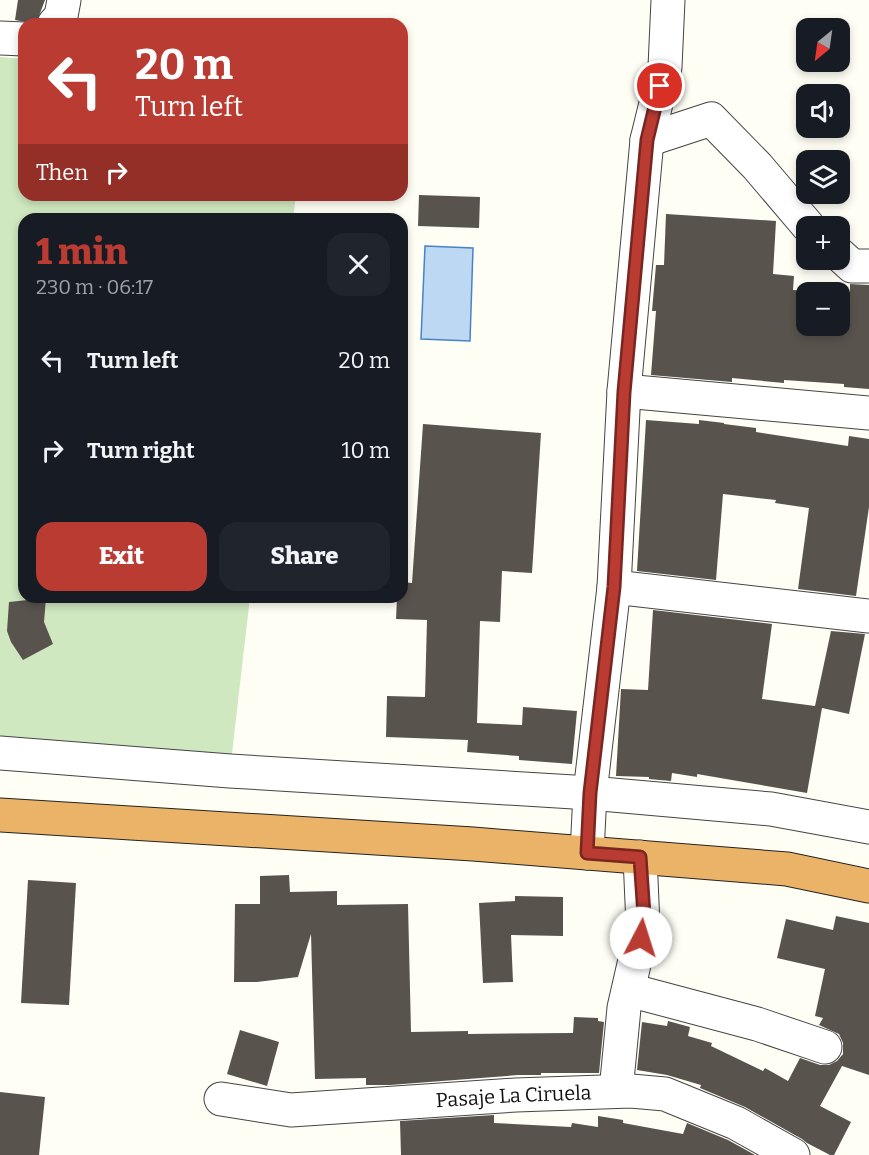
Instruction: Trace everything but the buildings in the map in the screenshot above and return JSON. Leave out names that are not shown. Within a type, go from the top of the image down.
[{"type":"highway","points":[[0,815],[472,844],[787,869],[869,886]]},
{"type":"street","points":[[59,18],[64,0]]},
{"type":"street","points":[[587,853],[590,793],[614,587],[624,392],[647,140],[665,67],[668,0]]},
{"type":"street","points":[[0,38],[18,39]]},
{"type":"street","points":[[647,140],[711,119],[757,166],[800,216]]},
{"type":"street","points":[[850,264],[869,266]]},
{"type":"street","points":[[624,392],[869,413]]},
{"type":"street","points":[[614,587],[869,616]]},
{"type":"street","points":[[0,753],[230,771],[590,793],[771,809],[869,827]]},
{"type":"street","points":[[616,1091],[620,1035],[643,925],[640,857]]},
{"type":"street","points":[[628,990],[757,1024],[825,1047]]},
{"type":"street","name":"Pasaje La Ciruela","points":[[221,1099],[291,1110],[516,1095],[616,1091],[665,1094],[736,1123],[793,1155]]},
{"type":"green space","points":[[0,57],[18,58],[18,201],[295,201],[294,213],[18,213],[18,603],[249,603],[230,771],[0,755]]},
{"type":"water","points":[[425,246],[473,248],[470,341],[421,339]]},
{"type":"route","points":[[641,938],[644,915],[640,857],[587,853],[590,793],[614,587],[624,392],[647,140],[660,86]]}]
